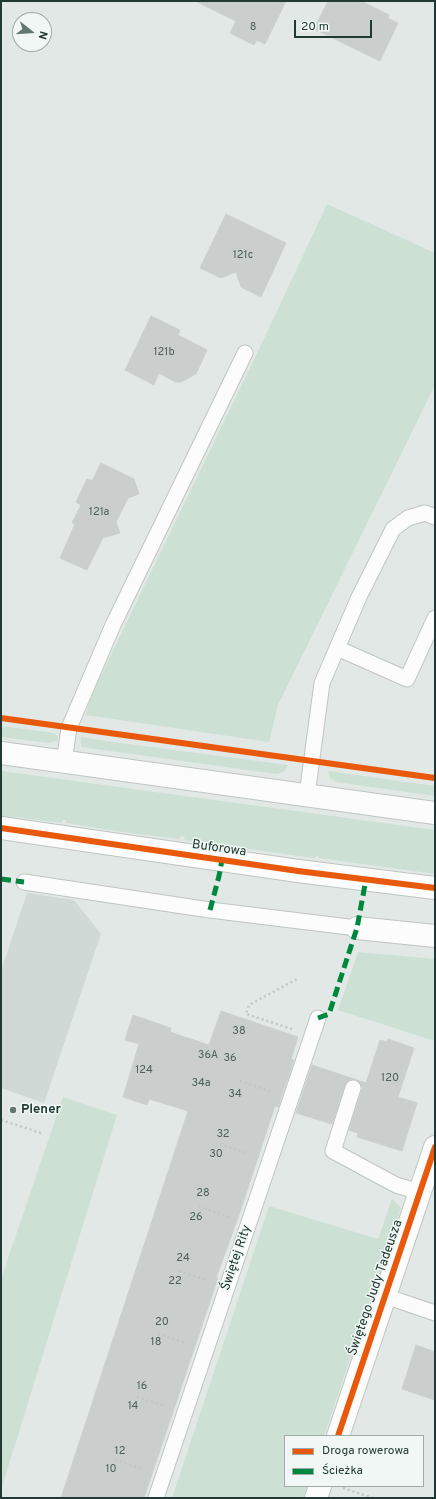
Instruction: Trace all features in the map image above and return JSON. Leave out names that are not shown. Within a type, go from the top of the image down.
[{"type":"street","points":[[1,753],[435,813]]},
{"type":"street","name":"Buforowa","points":[[1,828],[298,871],[435,888]]},
{"type":"street","points":[[357,928],[435,936]]},
{"type":"street","name":"Świętego Judy Tadeusza","points":[[338,1435],[435,1147]]},
{"type":"street","points":[[317,1498],[320,1487]]},
{"type":"lane","points":[[64,762],[69,728],[113,626],[245,353]]},
{"type":"lane","points":[[307,795],[322,683],[359,597],[393,529],[408,518],[425,513],[435,517]]},
{"type":"lane","points":[[337,648],[408,679],[435,618]]},
{"type":"lane","points":[[24,882],[210,910],[357,928]]},
{"type":"lane","name":"Świętej Rity","points":[[156,1498],[318,1018]]},
{"type":"lane","points":[[353,1088],[333,1151],[396,1184],[420,1192]]},
{"type":"lane","points":[[385,1296],[435,1312]]},
{"type":"path","points":[[297,979],[249,1005],[246,1014],[311,1036]]},
{"type":"path","points":[[240,1081],[291,1098]]},
{"type":"path","points":[[1,1120],[41,1133]]},
{"type":"path","points":[[220,1144],[270,1161]]},
{"type":"path","points":[[199,1207],[249,1223]]},
{"type":"path","points":[[179,1271],[227,1287]]},
{"type":"path","points":[[158,1334],[206,1350]]},
{"type":"path","points":[[137,1397],[184,1412]]},
{"type":"path","points":[[115,1460],[163,1476]]},
{"type":"path","points":[[341,1487],[373,1498]]},
{"type":"shaded area","points":[[27,893],[74,900],[101,934],[44,1103],[1,1088],[1,971]]},
{"type":"green space","points":[[327,204],[435,253],[435,385],[278,705],[269,742],[86,715],[90,698],[263,341]]},
{"type":"green space","points":[[1,726],[54,733],[58,737],[57,741],[49,743],[1,737]]},
{"type":"green space","points":[[81,737],[288,765],[284,772],[276,774],[81,747]]},
{"type":"green space","points":[[1,771],[435,830],[435,874],[319,858],[319,855],[314,858],[184,840],[185,837],[181,836],[180,839],[130,833],[66,823],[66,820],[63,820],[61,823],[16,817],[15,819],[1,817]]},
{"type":"green space","points":[[328,771],[435,786],[435,796],[336,782],[330,778]]},
{"type":"green space","points":[[358,952],[435,959],[435,1041],[338,1010]]},
{"type":"green space","points":[[63,1097],[117,1115],[1,1490],[1,1279]]},
{"type":"green space","points":[[392,1199],[401,1208],[324,1435],[284,1435],[284,1487],[307,1487],[303,1498],[172,1498],[269,1206],[378,1239]]},
{"type":"building","points":[[195,1],[286,1],[265,44],[257,40],[254,45],[230,33],[236,21]]},
{"type":"building","points":[[328,1],[361,1],[389,15],[388,18],[398,23],[380,61],[314,29]]},
{"type":"building","points":[[226,214],[286,243],[261,297],[241,287],[236,272],[221,278],[200,268]]},
{"type":"building","points":[[151,316],[180,330],[178,335],[207,350],[196,374],[181,382],[175,382],[159,373],[154,385],[125,370]]},
{"type":"building","points":[[101,463],[134,479],[139,494],[128,498],[116,522],[120,533],[103,538],[87,570],[60,558],[75,524],[72,523],[81,505],[76,502],[87,479],[92,481]]},
{"type":"building","points":[[221,1011],[298,1037],[291,1059],[294,1060],[278,1107],[275,1106],[239,1215],[216,1278],[218,1278],[144,1498],[61,1498],[188,1111],[149,1099],[147,1105],[123,1097],[139,1044],[125,1040],[133,1015],[171,1028],[170,1032],[209,1045]]},
{"type":"building","points":[[388,1039],[414,1048],[398,1097],[417,1103],[402,1151],[357,1137],[358,1133],[349,1130],[362,1090],[362,1086],[356,1080],[351,1079],[345,1085],[332,1124],[296,1113],[312,1065],[366,1083],[380,1040],[387,1042]]},
{"type":"building","points":[[416,1345],[435,1352],[435,1400],[402,1389]]},
{"type":"marked path","points":[[210,910],[222,860]]},
{"type":"marked path","points":[[1,879],[24,882]]},
{"type":"marked path","points":[[318,1018],[329,1014],[357,928],[366,879]]},
{"type":"cycle path","points":[[1,718],[435,778]]},
{"type":"cycle path","points":[[1,828],[298,871],[435,888]]},
{"type":"cycle path","points":[[338,1435],[435,1147]]},
{"type":"place","name":"Plener","points":[[13,1110]]}]
